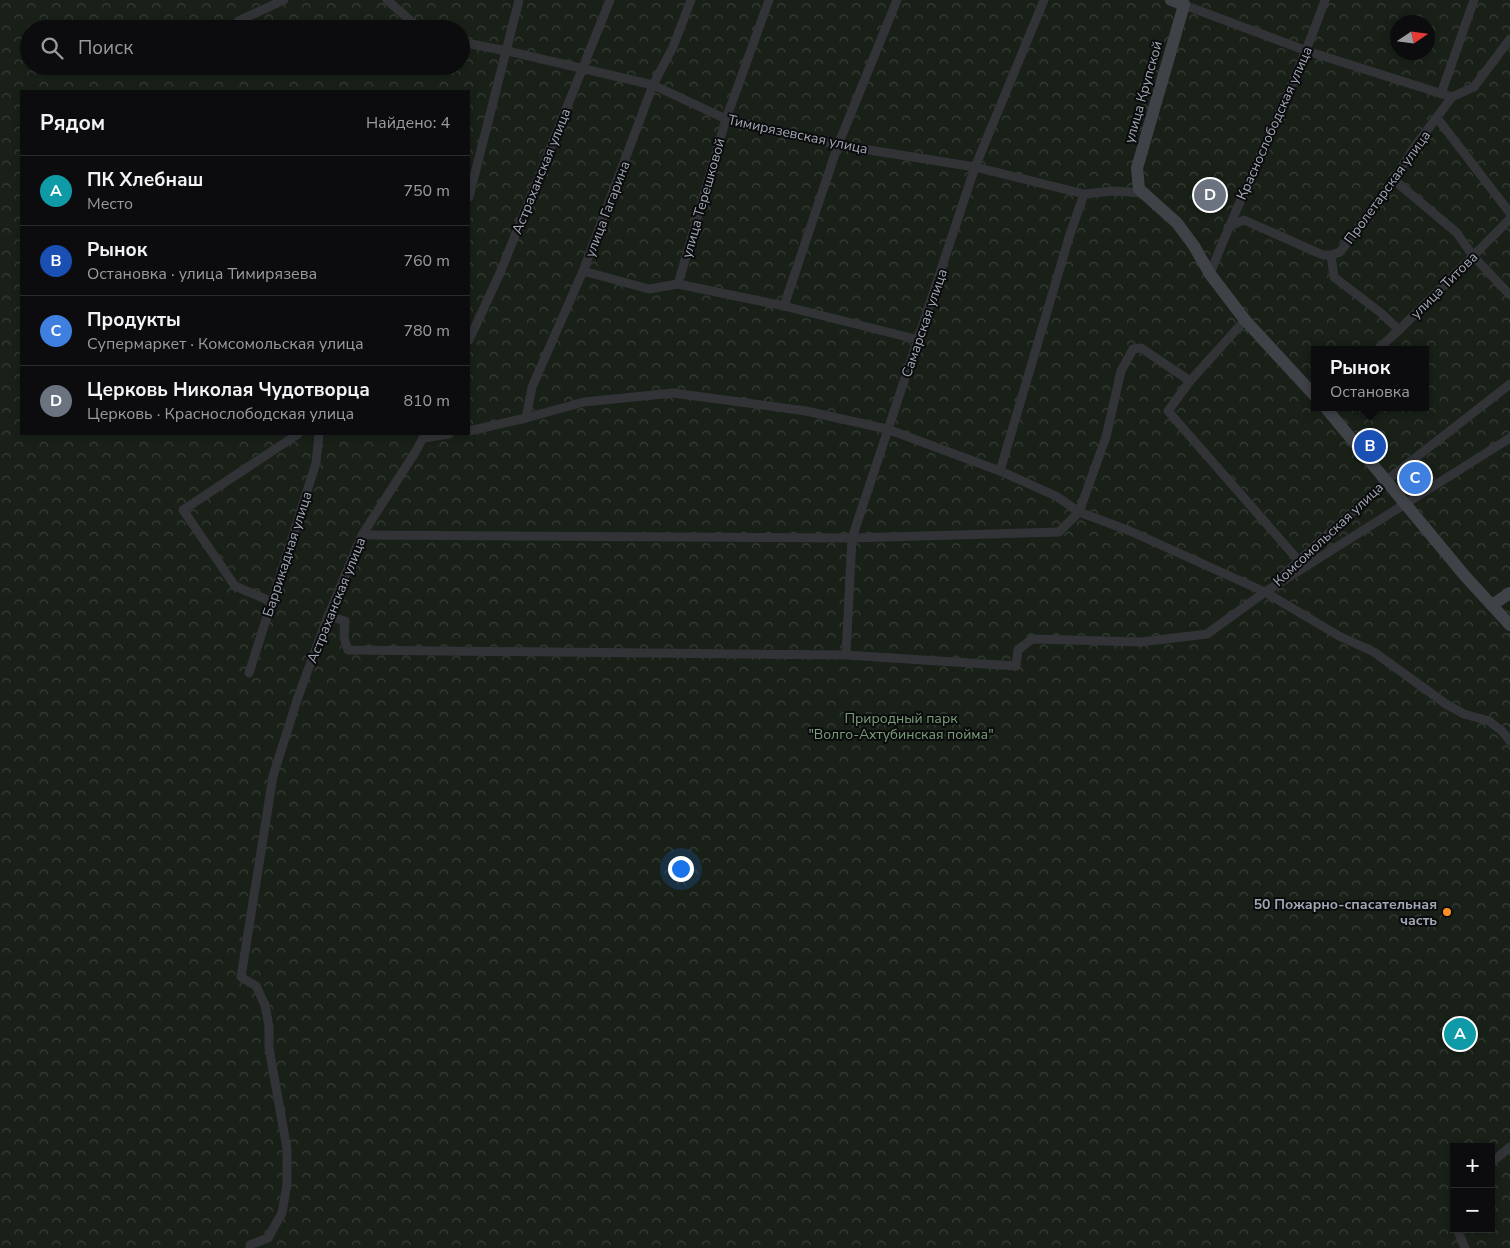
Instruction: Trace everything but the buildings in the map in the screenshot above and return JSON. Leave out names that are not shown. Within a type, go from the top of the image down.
[{"type":"street","points":[[240,20],[284,0]]},
{"type":"street","points":[[387,0],[410,20]]},
{"type":"street","points":[[470,193],[519,0]]},
{"type":"street","name":"Астраханская улица","points":[[470,338],[500,273],[610,0]]},
{"type":"street","name":"улица Гагарина","points":[[526,418],[532,387],[584,271],[653,85],[673,47],[691,0]]},
{"type":"street","name":"улица Терешковой","points":[[678,284],[726,119],[769,0]]},
{"type":"street","points":[[784,306],[838,145],[897,0]]},
{"type":"street","name":"Самарская улица","points":[[846,655],[852,538],[975,167],[1044,0]]},
{"type":"street","name":"Краснослободская улица","points":[[1210,274],[1228,227],[1307,51],[1325,0]]},
{"type":"street","points":[[1441,94],[1474,0]]},
{"type":"street","points":[[1180,2],[1307,51],[1452,97],[1474,87],[1510,39]]},
{"type":"street","name":"улица Крупской","points":[[1142,193],[1138,184],[1137,168],[1180,2]]},
{"type":"street","name":"Тимирязевская улица","points":[[470,44],[653,85],[726,119],[838,145],[975,167],[1084,194],[1114,191],[1142,193]]},
{"type":"street","name":"Пролетарская улица","points":[[1228,227],[1244,220],[1323,256],[1340,252],[1394,180],[1452,97]]},
{"type":"street","points":[[1437,118],[1510,213]]},
{"type":"street","points":[[1394,180],[1457,233],[1474,256],[1510,295]]},
{"type":"street","points":[[1142,193],[1165,210],[1177,223],[1194,246],[1210,274],[1244,320],[1311,392]]},
{"type":"street","points":[[1000,471],[1070,234],[1084,194]]},
{"type":"street","name":"улица Титова","points":[[1381,346],[1510,219]]},
{"type":"street","points":[[1331,255],[1334,277],[1381,312],[1399,330]]},
{"type":"street","points":[[584,271],[649,289],[678,284],[784,306],[919,340]]},
{"type":"street","points":[[1244,320],[1190,381],[1168,411],[1299,561]]},
{"type":"street","points":[[362,535],[852,538],[1059,532],[1079,512],[1106,436],[1121,372],[1133,349],[1141,348],[1190,381]]},
{"type":"street","name":"Комсомольская улица","points":[[1264,592],[1387,480],[1510,384]]},
{"type":"street","points":[[470,430],[526,418],[584,402],[673,393],[806,411],[887,429],[1000,471],[1056,496],[1079,512],[1130,531],[1264,592],[1339,636],[1374,652],[1446,704],[1464,714],[1489,721],[1502,731],[1510,741]]},
{"type":"street","points":[[1328,411],[1405,504],[1510,625]]},
{"type":"street","points":[[272,602],[235,586],[183,510],[296,435]]},
{"type":"street","name":"Баррикадная улица","points":[[249,672],[316,463],[319,435]]},
{"type":"street","points":[[424,436],[436,435]]},
{"type":"street","name":"Астраханская улица","points":[[250,1248],[250,1245],[268,1236],[282,1213],[287,1184],[286,1149],[269,1048],[269,1027],[265,1005],[256,986],[241,977],[273,776],[298,697],[328,616],[362,535],[424,436]]},
{"type":"street","points":[[328,616],[345,621],[344,637],[348,650],[846,655],[1016,666],[1018,650],[1032,639],[1141,642],[1207,634],[1264,592],[1510,438]]},
{"type":"street","points":[[1492,605],[1510,592]]},
{"type":"street","points":[[1495,1160],[1510,1147]]},
{"type":"street","points":[[1459,1233],[1465,1248]]},
{"type":"green space","name":"Природный парк \"Волго-Ахтубинская пойма\"","points":[[0,0],[1510,0],[1510,1248],[0,1248]]},
{"type":"place","name":"Церковь Николая Чудотворца","points":[[1210,195]]},
{"type":"place","name":"Рынок","points":[[1370,446]]},
{"type":"place","name":"Продукты","points":[[1415,478]]},
{"type":"place","name":"50 Пожарно-спасательная часть","points":[[1447,912]]},
{"type":"place","name":"ПК Хлебнаш","points":[[1460,1034]]}]
